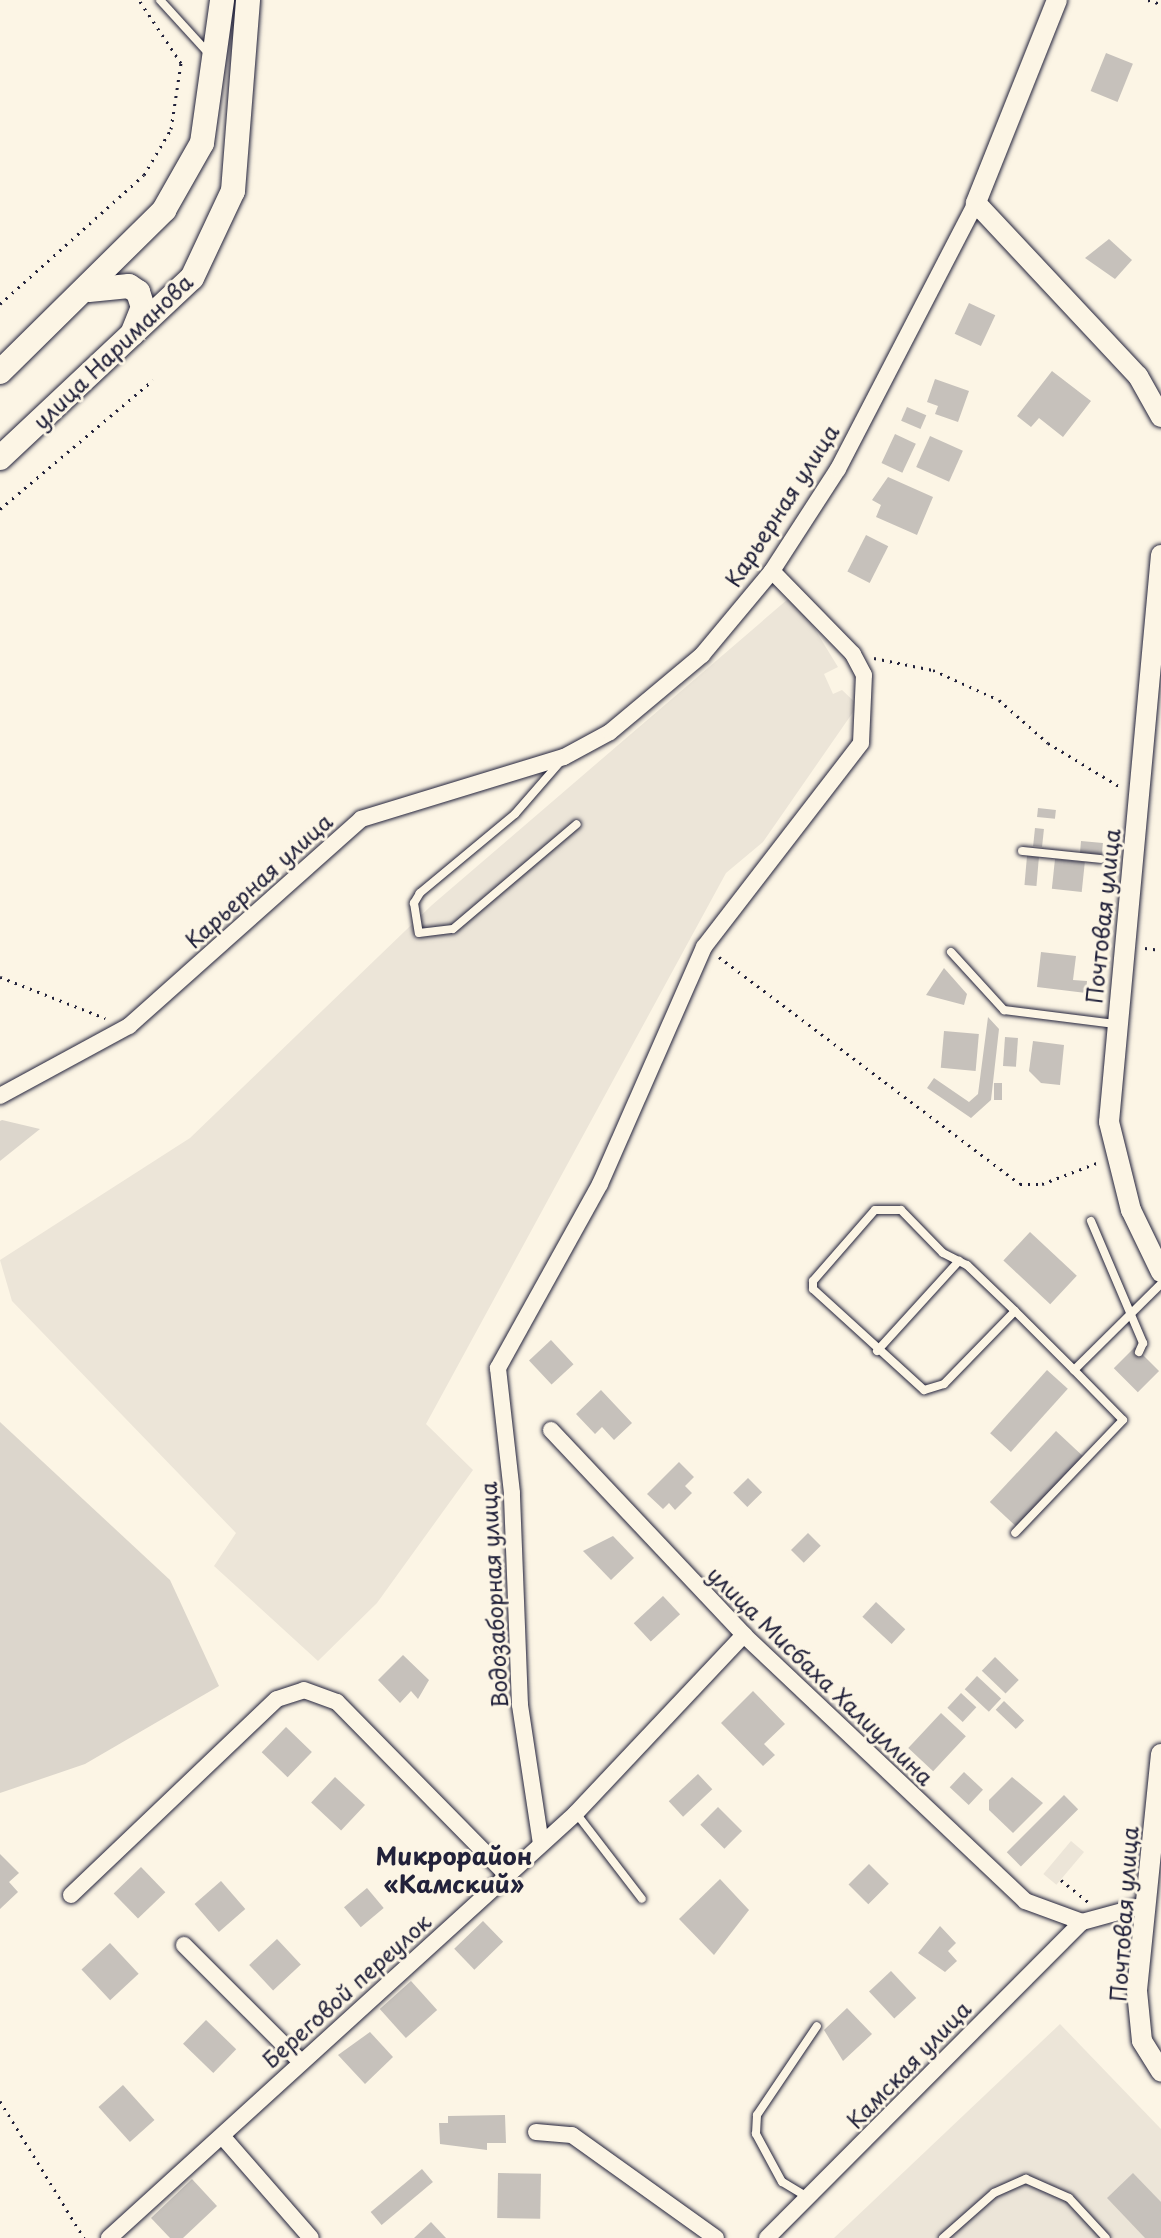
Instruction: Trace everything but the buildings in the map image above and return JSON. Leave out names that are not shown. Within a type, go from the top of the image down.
[{"type":"main road","points":[[0,372],[89,290],[164,210],[202,143],[218,64],[222,0]]},
{"type":"main road","name":"улица Нариманова","points":[[0,458],[192,278],[233,191],[248,0]]},
{"type":"main road","points":[[89,290],[129,286],[138,292],[143,307],[129,339]]},
{"type":"street","name":"Карьерная улица","points":[[0,1096],[129,1026],[361,819],[564,757],[610,732],[702,655],[772,571],[838,469],[976,203],[1057,0]]},
{"type":"street","points":[[976,203],[1138,376],[1161,417]]},
{"type":"street","name":"Почтовая улица","points":[[1161,555],[1115,1024],[1114,1156],[1161,1272]]},
{"type":"street","points":[[772,571],[853,654]]},
{"type":"street","name":"Водозаборная улица","points":[[541,1844],[520,1705],[512,1493],[496,1393],[506,1345],[600,1184],[704,947],[861,743],[869,699],[853,654]]},
{"type":"street","name":"улица Мисбаха Халиуллина","points":[[551,1430],[744,1635],[1025,1901],[1082,1922]]},
{"type":"street","name":"Береговой переулок","points":[[109,2238],[222,2136],[299,2060],[576,1813],[744,1635]]},
{"type":"street","points":[[71,1895],[277,1699],[304,1690],[337,1702],[508,1876]]},
{"type":"street","name":"Почтовая улица","points":[[1161,1754],[1137,1991],[1142,2041],[1161,2071]]},
{"type":"street","points":[[1082,1922],[1107,1918],[1144,1905]]},
{"type":"street","name":"Камская улица","points":[[767,2238],[1082,1922]]},
{"type":"street","points":[[184,1945],[299,2060]]},
{"type":"street","points":[[536,2132],[572,2135],[716,2238]]},
{"type":"street","points":[[222,2136],[311,2238]]},
{"type":"lane","points":[[160,0],[218,64]]},
{"type":"lane","points":[[564,757],[515,814],[420,893],[414,903],[419,933],[453,929],[577,824]]},
{"type":"lane","points":[[1022,851],[1101,859]]},
{"type":"lane","points":[[951,952],[1004,1010],[1115,1024]]},
{"type":"lane","points":[[1015,1311],[935,1388],[914,1386],[813,1289],[875,1210],[901,1210],[1015,1311],[1123,1420],[1015,1533]]},
{"type":"lane","points":[[1091,1221],[1128,1318],[1143,1343],[1139,1352]]},
{"type":"lane","points":[[877,1351],[959,1261]]},
{"type":"lane","points":[[1074,1370],[1161,1284]]},
{"type":"lane","points":[[576,1813],[642,1899]]},
{"type":"lane","points":[[809,2198],[782,2182],[756,2134],[757,2115],[817,2026]]},
{"type":"lane","points":[[943,2238],[994,2193],[1026,2179],[1069,2198],[1106,2238]]},
{"type":"path","points":[[0,304],[144,175],[171,129],[181,63],[177,46],[139,0]]},
{"type":"path","points":[[1148,0],[1161,4]]},
{"type":"path","points":[[0,509],[153,380]]},
{"type":"path","points":[[853,654],[933,670],[999,700],[1048,743],[1139,798]]},
{"type":"path","points":[[704,947],[1020,1184],[1042,1184],[1114,1156]]},
{"type":"path","points":[[0,977],[129,1026]]},
{"type":"path","points":[[1061,1880],[1107,1918]]},
{"type":"path","points":[[0,2101],[84,2238]]},
{"type":"shaded area","points":[[788,599],[800,605],[838,667],[824,674],[833,694],[842,690],[858,705],[763,842],[726,873],[426,1424],[473,1470],[377,1603],[318,1661],[214,1566],[236,1533],[12,1301],[0,1260],[190,1138],[432,905]]},
{"type":"shaded area","points":[[2,1120],[40,1129],[0,1161]]},
{"type":"shaded area","points":[[0,1422],[170,1580],[219,1686],[85,1764],[0,1793]]},
{"type":"shaded area","points":[[1071,1841],[1084,1852],[1056,1885],[1043,1874]]},
{"type":"shaded area","points":[[1060,2024],[1161,2129],[1161,2238],[834,2238]]},
{"type":"district","name":"Микрорайон «Камский»","points":[[454,1870]]}]
